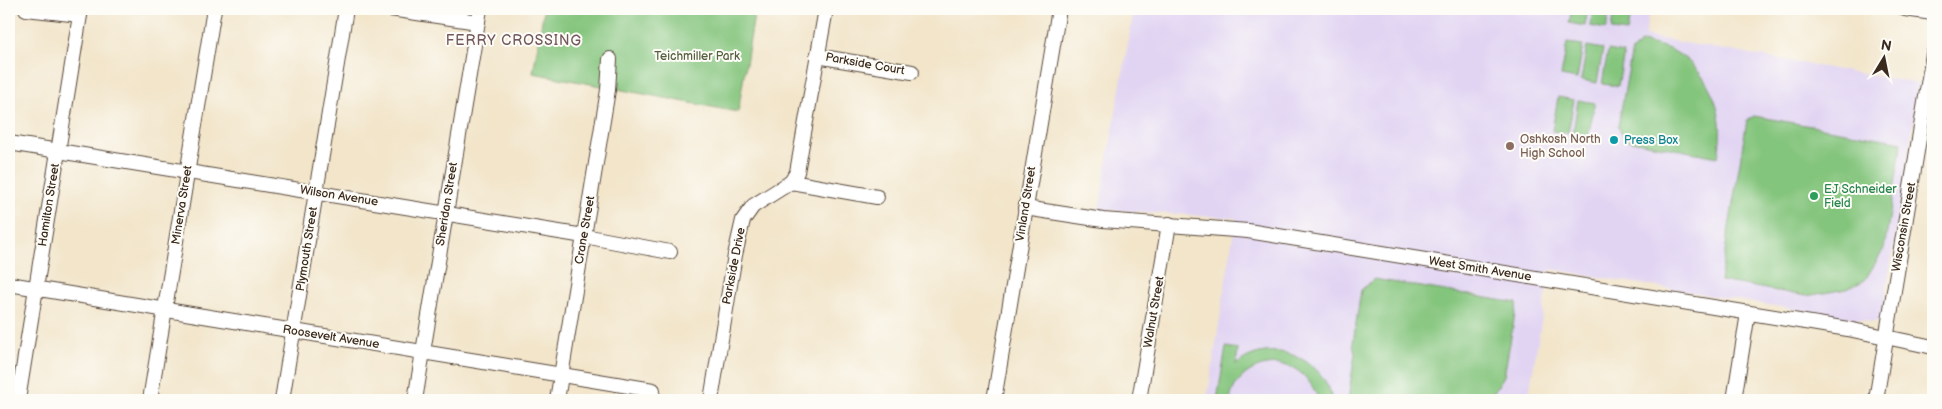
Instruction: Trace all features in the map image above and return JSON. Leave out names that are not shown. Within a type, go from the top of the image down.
[{"type":"street","points":[[26,9],[80,12]]},
{"type":"street","name":"Minerva Street","points":[[150,400],[214,9]]},
{"type":"street","name":"Plymouth Street","points":[[282,400],[346,9]]},
{"type":"street","points":[[390,9],[479,16]]},
{"type":"street","points":[[826,9],[799,164],[791,182],[877,197]]},
{"type":"street","name":"Vinland Street","points":[[994,400],[1058,9]]},
{"type":"street","points":[[1905,9],[1933,13]]},
{"type":"street","name":"Hamilton Street","points":[[18,400],[80,12]]},
{"type":"street","name":"Sheridan Street","points":[[415,400],[479,16]]},
{"type":"street","name":"Wisconsin Street","points":[[1876,400],[1933,54]]},
{"type":"street","name":"Parkside Court","points":[[818,56],[912,72]]},
{"type":"street","name":"Crane Street","points":[[557,400],[608,90],[610,59]]},
{"type":"street","name":"Wilson Avenue","points":[[9,143],[584,236],[670,252]]},
{"type":"street","name":"Parkside Drive","points":[[711,400],[735,255],[743,220],[753,206],[791,182]]},
{"type":"street","name":"West Smith Avenue","points":[[1025,208],[1103,220],[1248,231],[1748,313],[1933,347]]},
{"type":"street","name":"Walnut Street","points":[[1139,400],[1169,224]]},
{"type":"street","name":"Roosevelt Avenue","points":[[9,284],[654,390]]},
{"type":"street","points":[[1734,400],[1748,313]]},
{"type":"shaded area","name":"Oshkosh North High School","points":[[1134,9],[1649,9],[1645,36],[1920,84],[1882,318],[1872,322],[1550,269],[1528,400],[1207,400],[1236,218],[1099,209]]},
{"type":"green space","name":"Teichmiller Park","points":[[544,9],[755,9],[738,112],[533,73]]},
{"type":"green space","points":[[1572,9],[1588,9],[1585,26],[1569,23]]},
{"type":"green space","points":[[1593,9],[1610,9],[1606,29],[1590,26]]},
{"type":"green space","points":[[1614,9],[1631,9],[1627,32],[1611,30]]},
{"type":"green space","points":[[1642,42],[1662,46],[1679,54],[1697,69],[1704,79],[1715,100],[1720,122],[1718,157],[1626,140],[1618,127],[1632,50]]},
{"type":"green space","points":[[1567,43],[1583,45],[1577,79],[1561,76]]},
{"type":"green space","points":[[1587,46],[1603,49],[1597,83],[1581,80]]},
{"type":"green space","points":[[1608,50],[1624,53],[1618,86],[1602,84]]},
{"type":"green space","points":[[1558,97],[1574,100],[1568,133],[1552,131]]},
{"type":"green space","points":[[1578,100],[1595,103],[1588,137],[1573,134]]},
{"type":"green space","name":"EJ Schneider Field","points":[[1754,116],[1902,142],[1884,249],[1865,280],[1847,289],[1806,296],[1720,281],[1747,120]]},
{"type":"green space","points":[[1374,279],[1517,303],[1504,376],[1488,400],[1348,400],[1355,354],[1353,343],[1361,290]]},
{"type":"green space","points":[[1226,347],[1238,349],[1236,365],[1249,356],[1264,352],[1279,352],[1307,362],[1319,372],[1327,385],[1332,400],[1319,400],[1310,383],[1303,375],[1285,365],[1275,364],[1264,365],[1246,374],[1233,390],[1230,400],[1217,400]]},
{"type":"place","name":"Press Box","points":[[1614,140]]},
{"type":"place","name":"Oshkosh North High School","points":[[1510,146]]},
{"type":"place","name":"EJ Schneider Field","points":[[1814,196]]},
{"type":"district","name":"FERRY CROSSING","points":[[514,40]]}]
